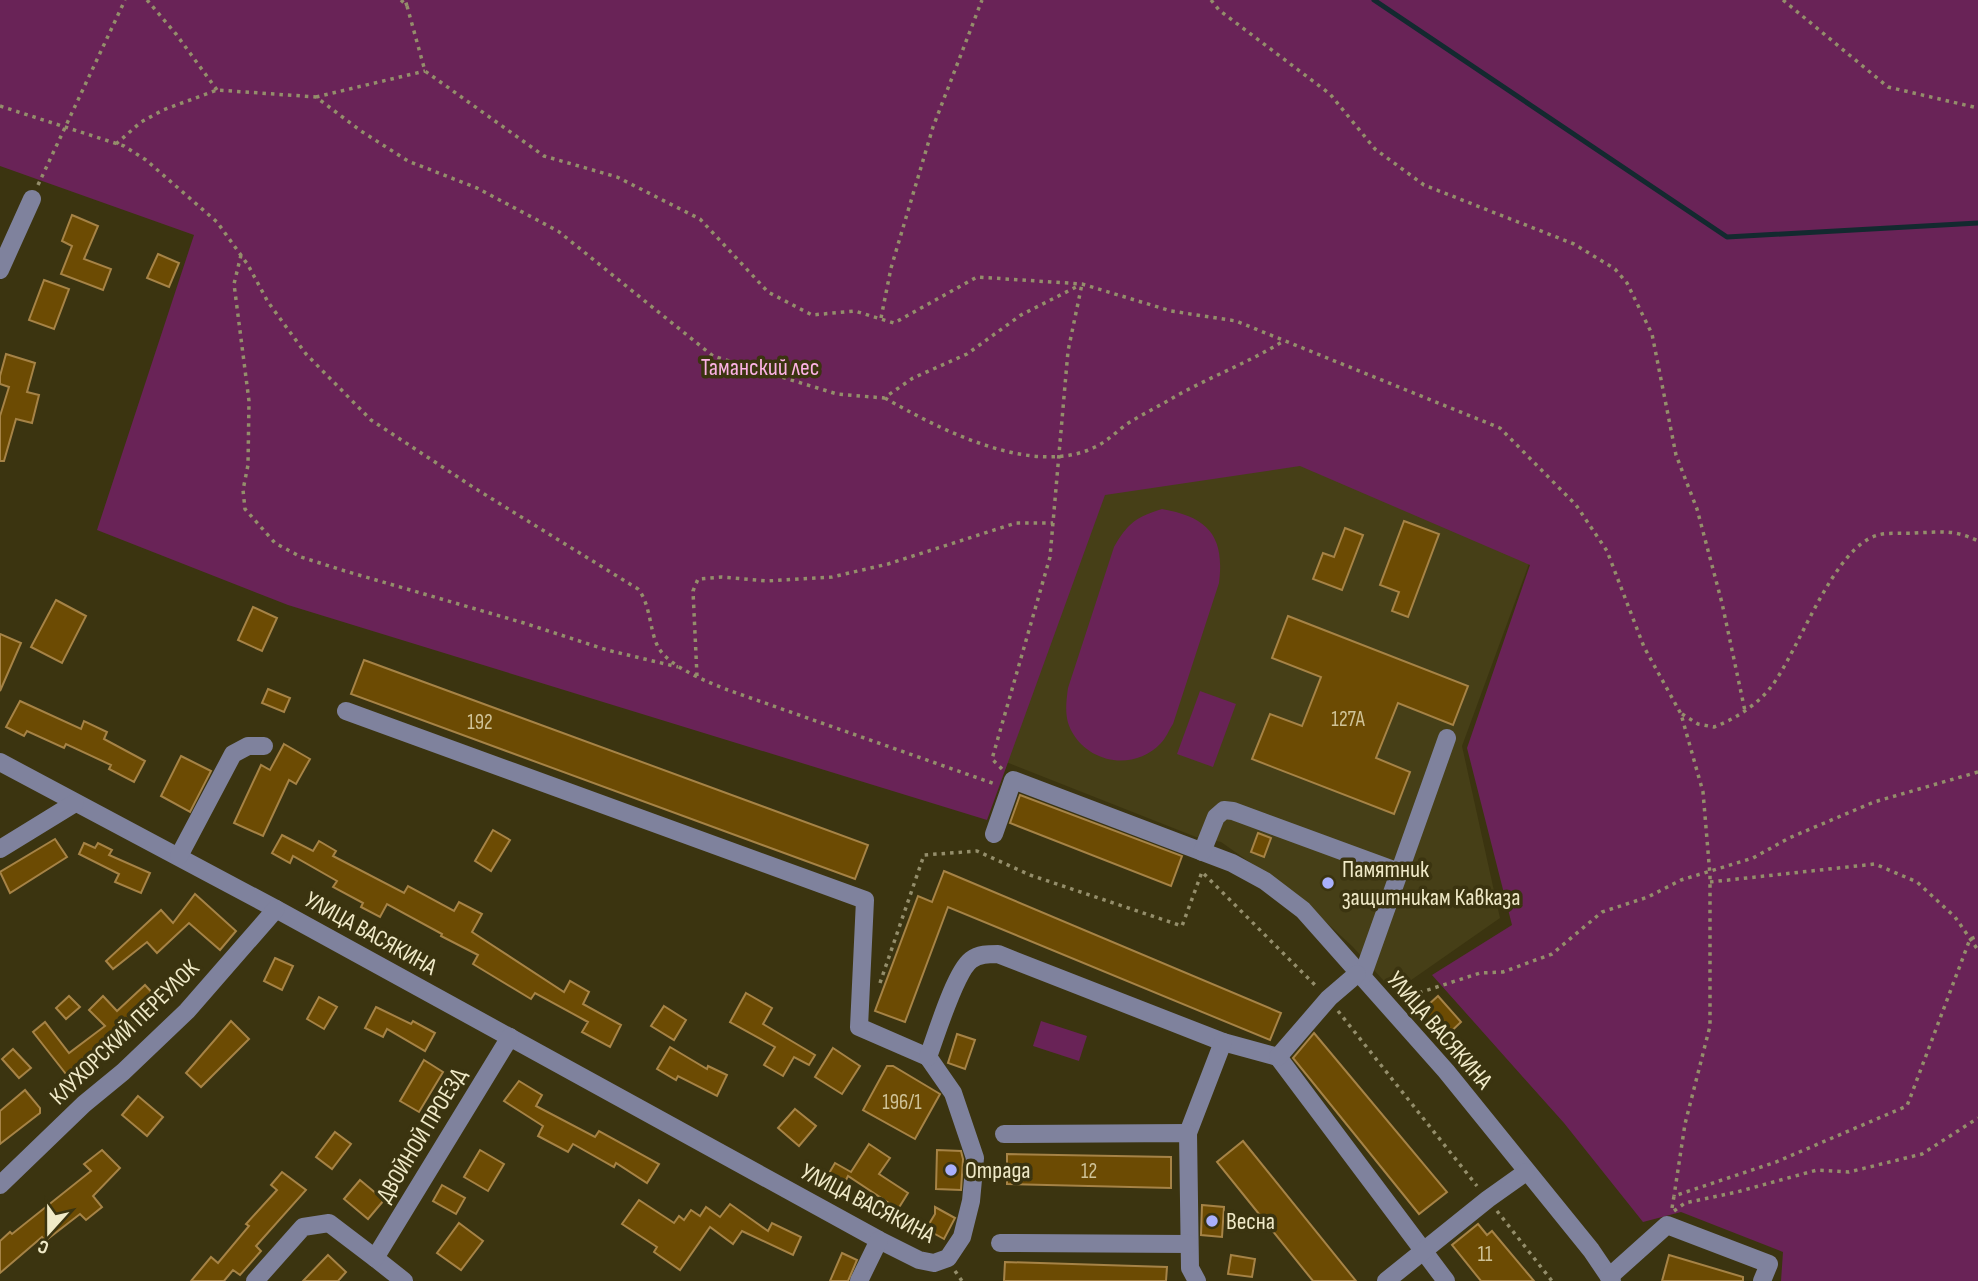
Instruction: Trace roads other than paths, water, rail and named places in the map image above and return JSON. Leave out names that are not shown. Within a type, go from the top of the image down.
[{"type":"street","points":[[0,270],[32,198]]},
{"type":"street","points":[[346,711],[865,900],[859,1027],[928,1057],[961,974],[970,961],[984,954],[998,954],[1223,1042],[1278,1057],[1446,1281]]},
{"type":"street","points":[[994,834],[1012,784],[1232,863],[1265,881],[1303,910],[1360,975],[1447,738]]},
{"type":"street","points":[[179,856],[233,754],[248,746],[264,746]]},
{"type":"street","name":"УЛИЦА ВАСЯКИНА","points":[[0,762],[179,856],[879,1240],[919,1260],[934,1263],[947,1258],[955,1250],[965,1225],[971,1201],[975,1158],[953,1093],[928,1057]]},
{"type":"street","points":[[0,849],[75,803]]},
{"type":"street","points":[[1202,852],[1216,817],[1224,810],[1399,872]]},
{"type":"street","name":"КЛУХОРСКИЙ ПЕРЕУЛОК","points":[[0,1185],[187,1011],[276,909]]},
{"type":"street","name":"УЛИЦА ВАСЯКИНА","points":[[1278,1057],[1329,998],[1360,975],[1446,1071],[1591,1250],[1610,1279]]},
{"type":"street","name":"ДВОЙНОЙ ПРОЕЗД","points":[[375,1258],[510,1037]]},
{"type":"street","points":[[1197,1281],[1190,1268],[1188,1133],[1223,1042]]},
{"type":"street","points":[[1004,1134],[1188,1133]]},
{"type":"street","points":[[1386,1281],[1526,1172]]},
{"type":"street","points":[[255,1281],[303,1227],[329,1223],[404,1281]]},
{"type":"street","points":[[1610,1279],[1667,1225],[1769,1264],[1762,1281]]},
{"type":"street","points":[[859,1281],[879,1240]]},
{"type":"street","points":[[1000,1243],[1189,1244]]},
{"type":"waterway","points":[[1374,0],[1727,237],[1978,223]]},
{"type":"place","name":"Памятник защитникам Кавказа","points":[[1328,883]]},
{"type":"place","name":"Отрада","points":[[951,1170]]},
{"type":"place","name":"Весна","points":[[1212,1221]]},
{"type":"park label","name":"Таманский лес","points":[[760,367]]}]
